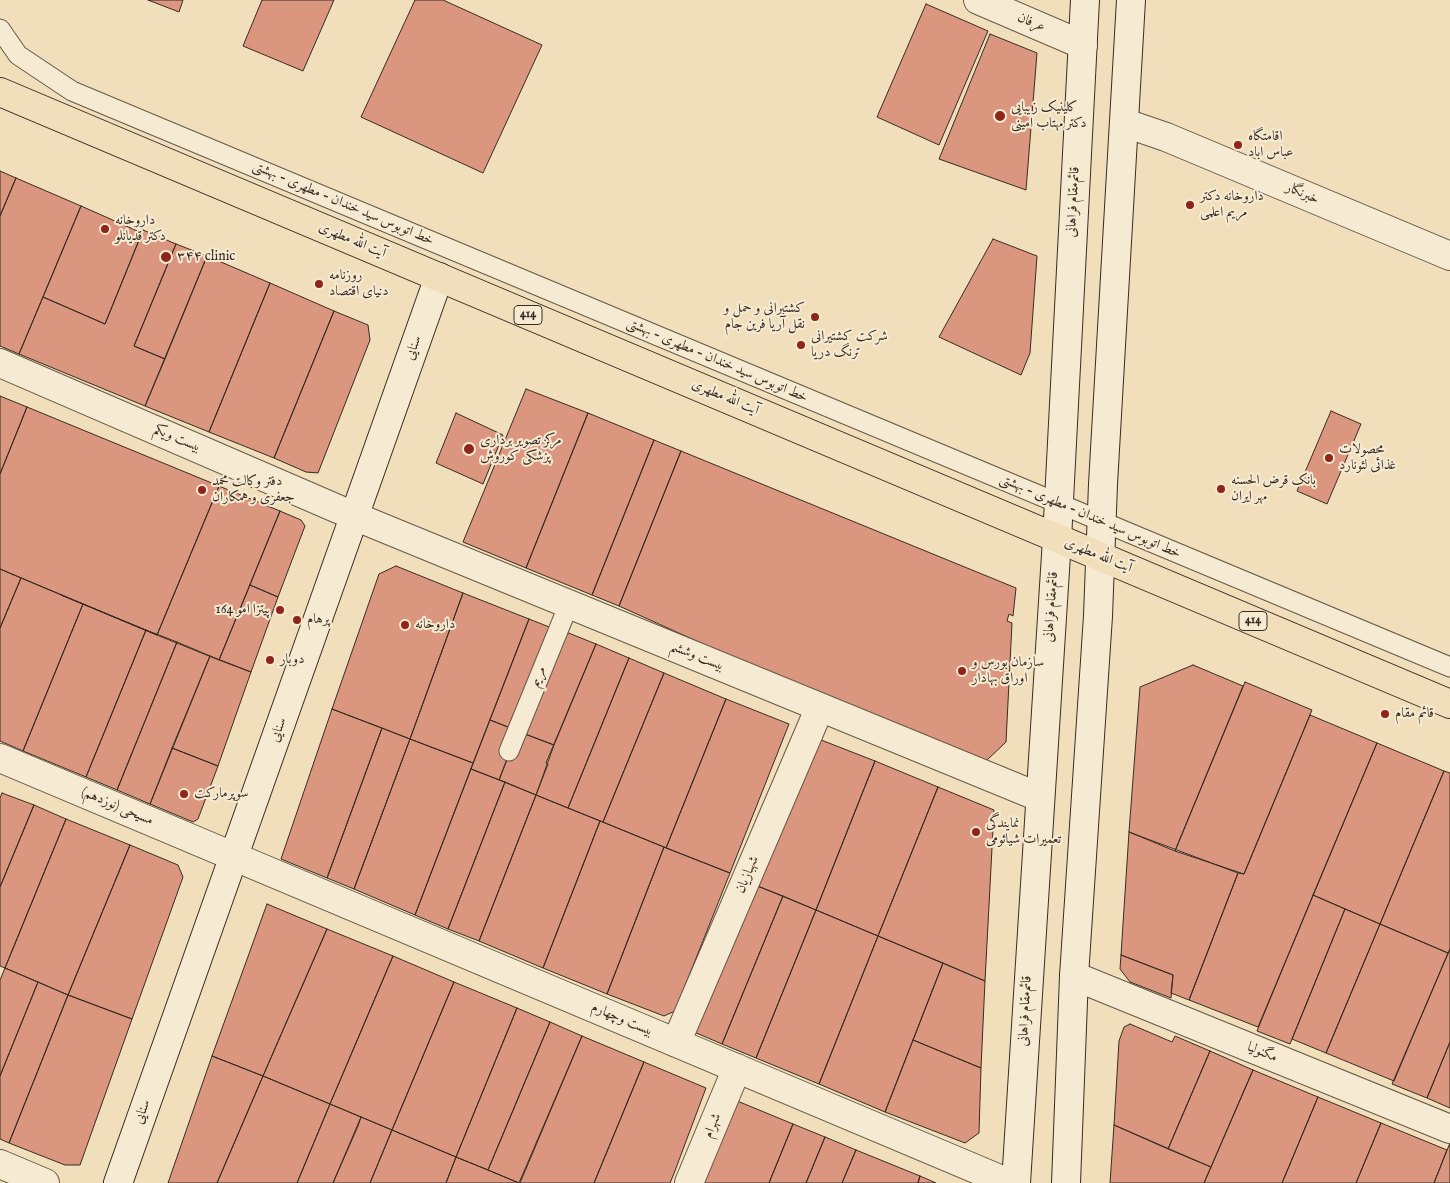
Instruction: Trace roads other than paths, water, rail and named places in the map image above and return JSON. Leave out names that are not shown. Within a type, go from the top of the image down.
[{"type":"main road","name":"آیت الله مطهری","points":[[0,92],[1450,704]]},
{"type":"street","name":"عرفان","points":[[978,0],[1083,45]]},
{"type":"street","name":"قائم‌مقام فراهانی","points":[[1016,1183],[1056,539],[1085,0]]},
{"type":"street","points":[[1066,1183],[1074,976],[1101,557],[1131,0]]},
{"type":"street","name":"خبرنگار","points":[[1125,123],[1166,137],[1450,256]]},
{"type":"street","name":"سنایی","points":[[118,1183],[439,277]]},
{"type":"street","name":"بیست ویکم","points":[[0,363],[354,516]]},
{"type":"street","name":"بیست وششم","points":[[354,516],[1039,797]]},
{"type":"street","name":"شهبازیان","points":[[676,1042],[820,707]]},
{"type":"street","name":"مسیحی (نوزدهم)","points":[[0,758],[234,856]]},
{"type":"street","name":"بیست وچهارم","points":[[234,856],[1009,1183]]},
{"type":"street","name":"مگنولیا","points":[[1074,976],[1450,1129]]},
{"type":"street","name":"شهرام","points":[[689,1183],[737,1068]]},
{"type":"street","points":[[0,1164],[45,1183]]},
{"type":"lane","name":"خط اتوبوس سید خندان - مطهری - بهشتی","points":[[0,29],[18,55],[72,91],[1450,667]]},
{"type":"lane","name":"مریم","points":[[509,751],[569,604]]},
{"type":"place","name":"کلینیک زیبایی دکتر مهتاب امینی","points":[[1000,116]]},
{"type":"place","name":"اقامتگاه عباس اباد","points":[[1238,145]]},
{"type":"place","name":"داروخانه دکتر مریم اعلمی","points":[[1190,205]]},
{"type":"place","name":"داروخانه دکتر قدیانلو","points":[[105,229]]},
{"type":"place","name":"۳۴۴ clinic","points":[[166,257]]},
{"type":"place","name":"روزنامه دنیای اقتصاد","points":[[319,284]]},
{"type":"place","name":"کشتیرانی و حمل و نقل آریا فرین جام","points":[[815,317]]},
{"type":"place","name":"شرکت کشتیرانی ترنگ دریا","points":[[801,345]]},
{"type":"place","name":"مرکز تصویر برداری پزشکی کوروش","points":[[469,449]]},
{"type":"place","name":"محصولات غذائی لئونارد","points":[[1329,458]]},
{"type":"place","name":"بانک قرض الحسنه مهر ایران","points":[[1221,489]]},
{"type":"place","name":"دفتر وکالت محمد جعفری و همکاران","points":[[202,490]]},
{"type":"place","name":"پیتزا امو 164","points":[[280,610]]},
{"type":"place","name":"پرهام","points":[[297,620]]},
{"type":"place","name":"داروخانه","points":[[405,625]]},
{"type":"place","name":"دوبار","points":[[270,660]]},
{"type":"place","name":"سازمان بورس و اوراق بهادار","points":[[962,671]]},
{"type":"place","name":"قائم مقام","points":[[1385,714]]},
{"type":"place","name":"سوپرمارکت","points":[[184,794]]},
{"type":"place","name":"نمایندگی تعمیرات شیائومی","points":[[976,832]]}]
